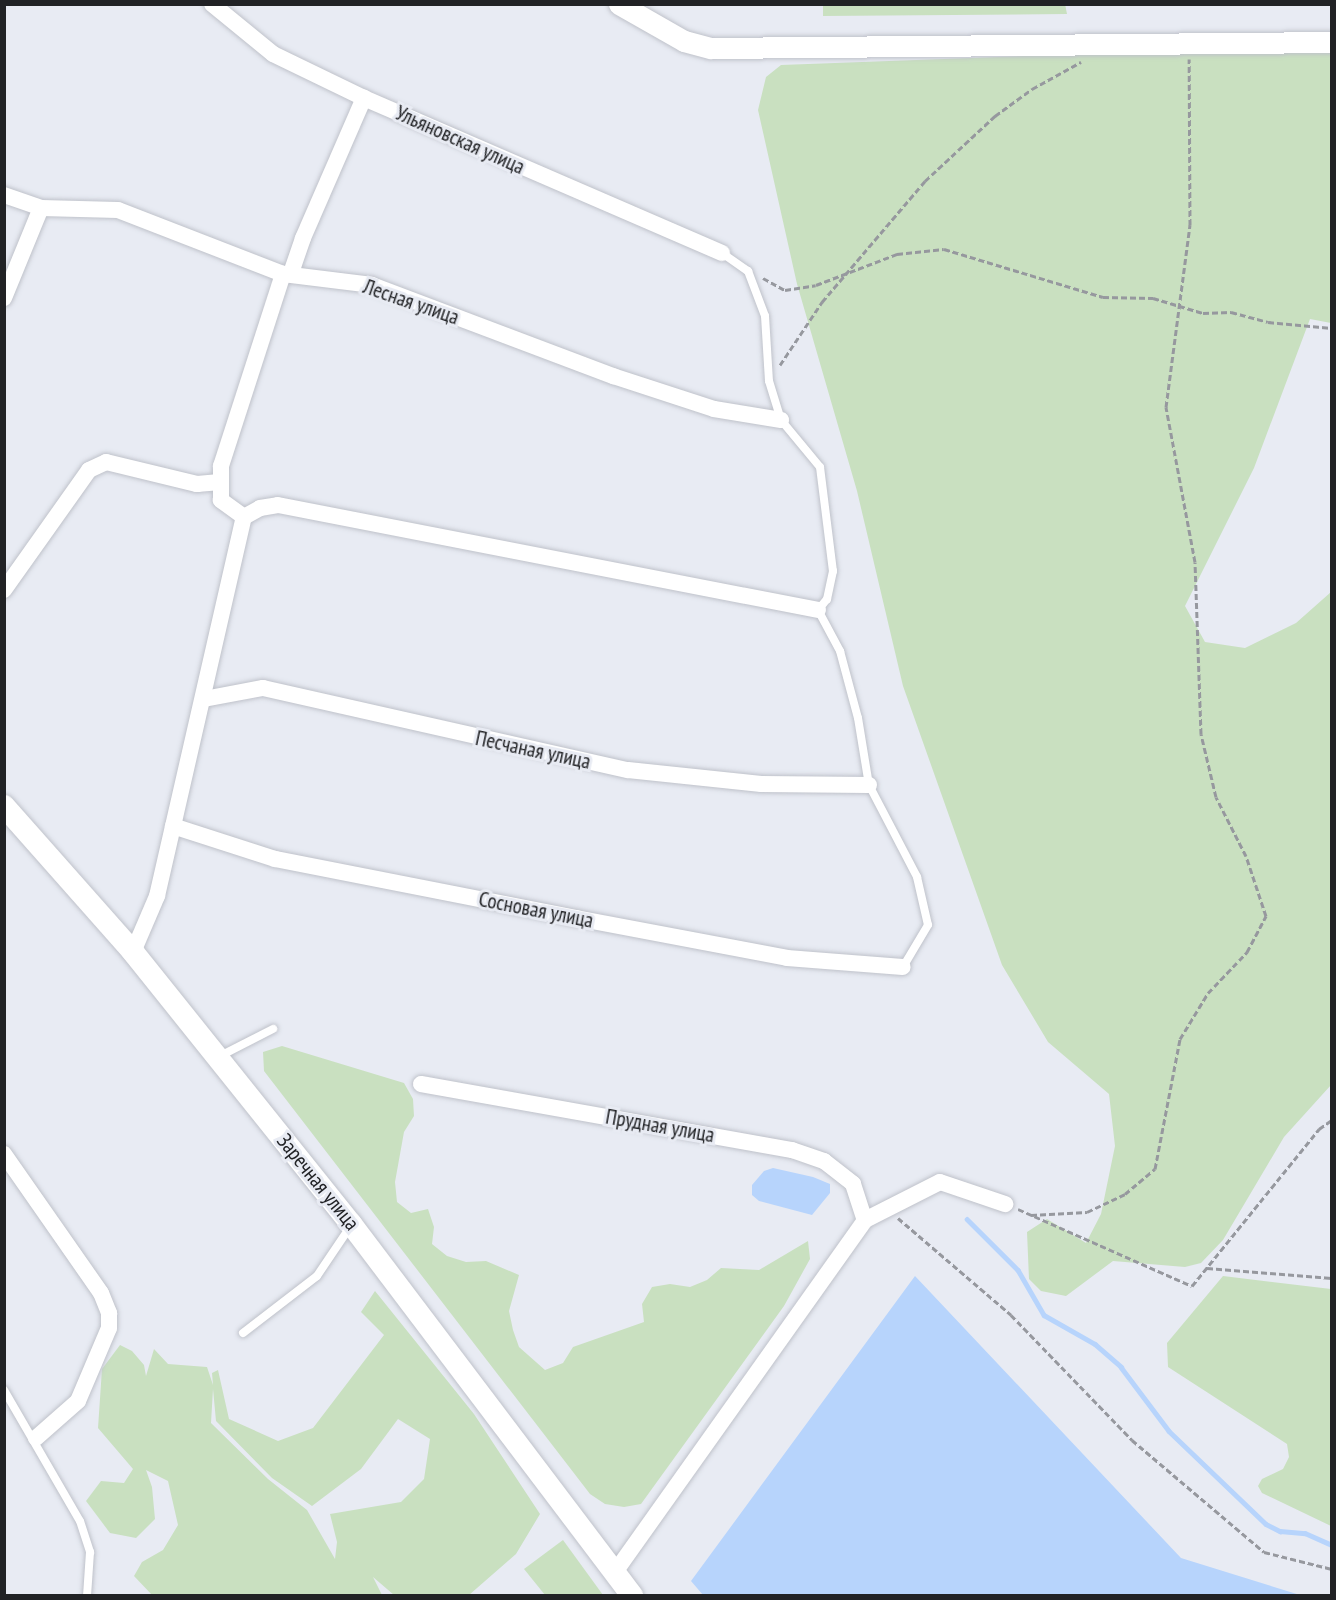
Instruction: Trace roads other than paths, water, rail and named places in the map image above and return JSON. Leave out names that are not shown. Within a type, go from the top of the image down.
[{"type":"main road","name":"Заречная улица","points":[[4,806],[134,952],[351,1224],[632,1596]]},
{"type":"street","name":"Ульяновская улица","points":[[212,4],[273,54],[364,98],[722,253]]},
{"type":"street","points":[[619,4],[684,42],[711,48],[1332,42]]},
{"type":"street","points":[[244,517],[221,500],[221,466],[287,273],[364,98]]},
{"type":"street","name":"Лесная улица","points":[[4,195],[41,208],[118,210],[287,273],[372,285],[613,376],[714,409],[781,420]]},
{"type":"street","points":[[4,298],[41,208]]},
{"type":"street","points":[[4,590],[88,470],[106,462],[197,483],[220,482]]},
{"type":"street","points":[[134,952],[156,896],[204,699],[244,517],[260,508],[278,505],[818,610]]},
{"type":"street","name":"Песчаная улица","points":[[204,699],[263,688],[628,770],[761,784],[868,785]]},
{"type":"street","name":"Сосновая улица","points":[[173,825],[275,859],[576,918],[787,958],[903,967]]},
{"type":"street","name":"Прудная улица","points":[[421,1084],[792,1150],[824,1161],[853,1184],[865,1220]]},
{"type":"street","points":[[4,1154],[101,1293],[109,1313],[109,1328],[78,1401],[36,1438]]},
{"type":"street","points":[[615,1572],[865,1220],[940,1182],[1005,1204]]},
{"type":"lane","points":[[722,253],[748,271],[765,316],[769,381],[781,420],[820,467],[833,571],[827,599],[818,610],[840,651],[858,718],[868,785],[916,877],[927,925],[903,967]]},
{"type":"lane","points":[[218,1057],[273,1029]]},
{"type":"lane","points":[[243,1334],[317,1276],[351,1224]]},
{"type":"lane","points":[[4,1390],[36,1438],[80,1521],[90,1552],[87,1596]]},
{"type":"water","points":[[773,1168],[813,1177],[830,1184],[830,1193],[812,1215],[759,1201],[752,1195],[752,1185],[764,1171]]},
{"type":"water","points":[[915,1276],[1181,1558],[1300,1595],[703,1595],[691,1581]]},
{"type":"waterway","points":[[967,1219],[1018,1270],[1044,1315],[1095,1344],[1121,1367],[1169,1431],[1266,1524],[1280,1531],[1305,1533],[1332,1545]]}]
